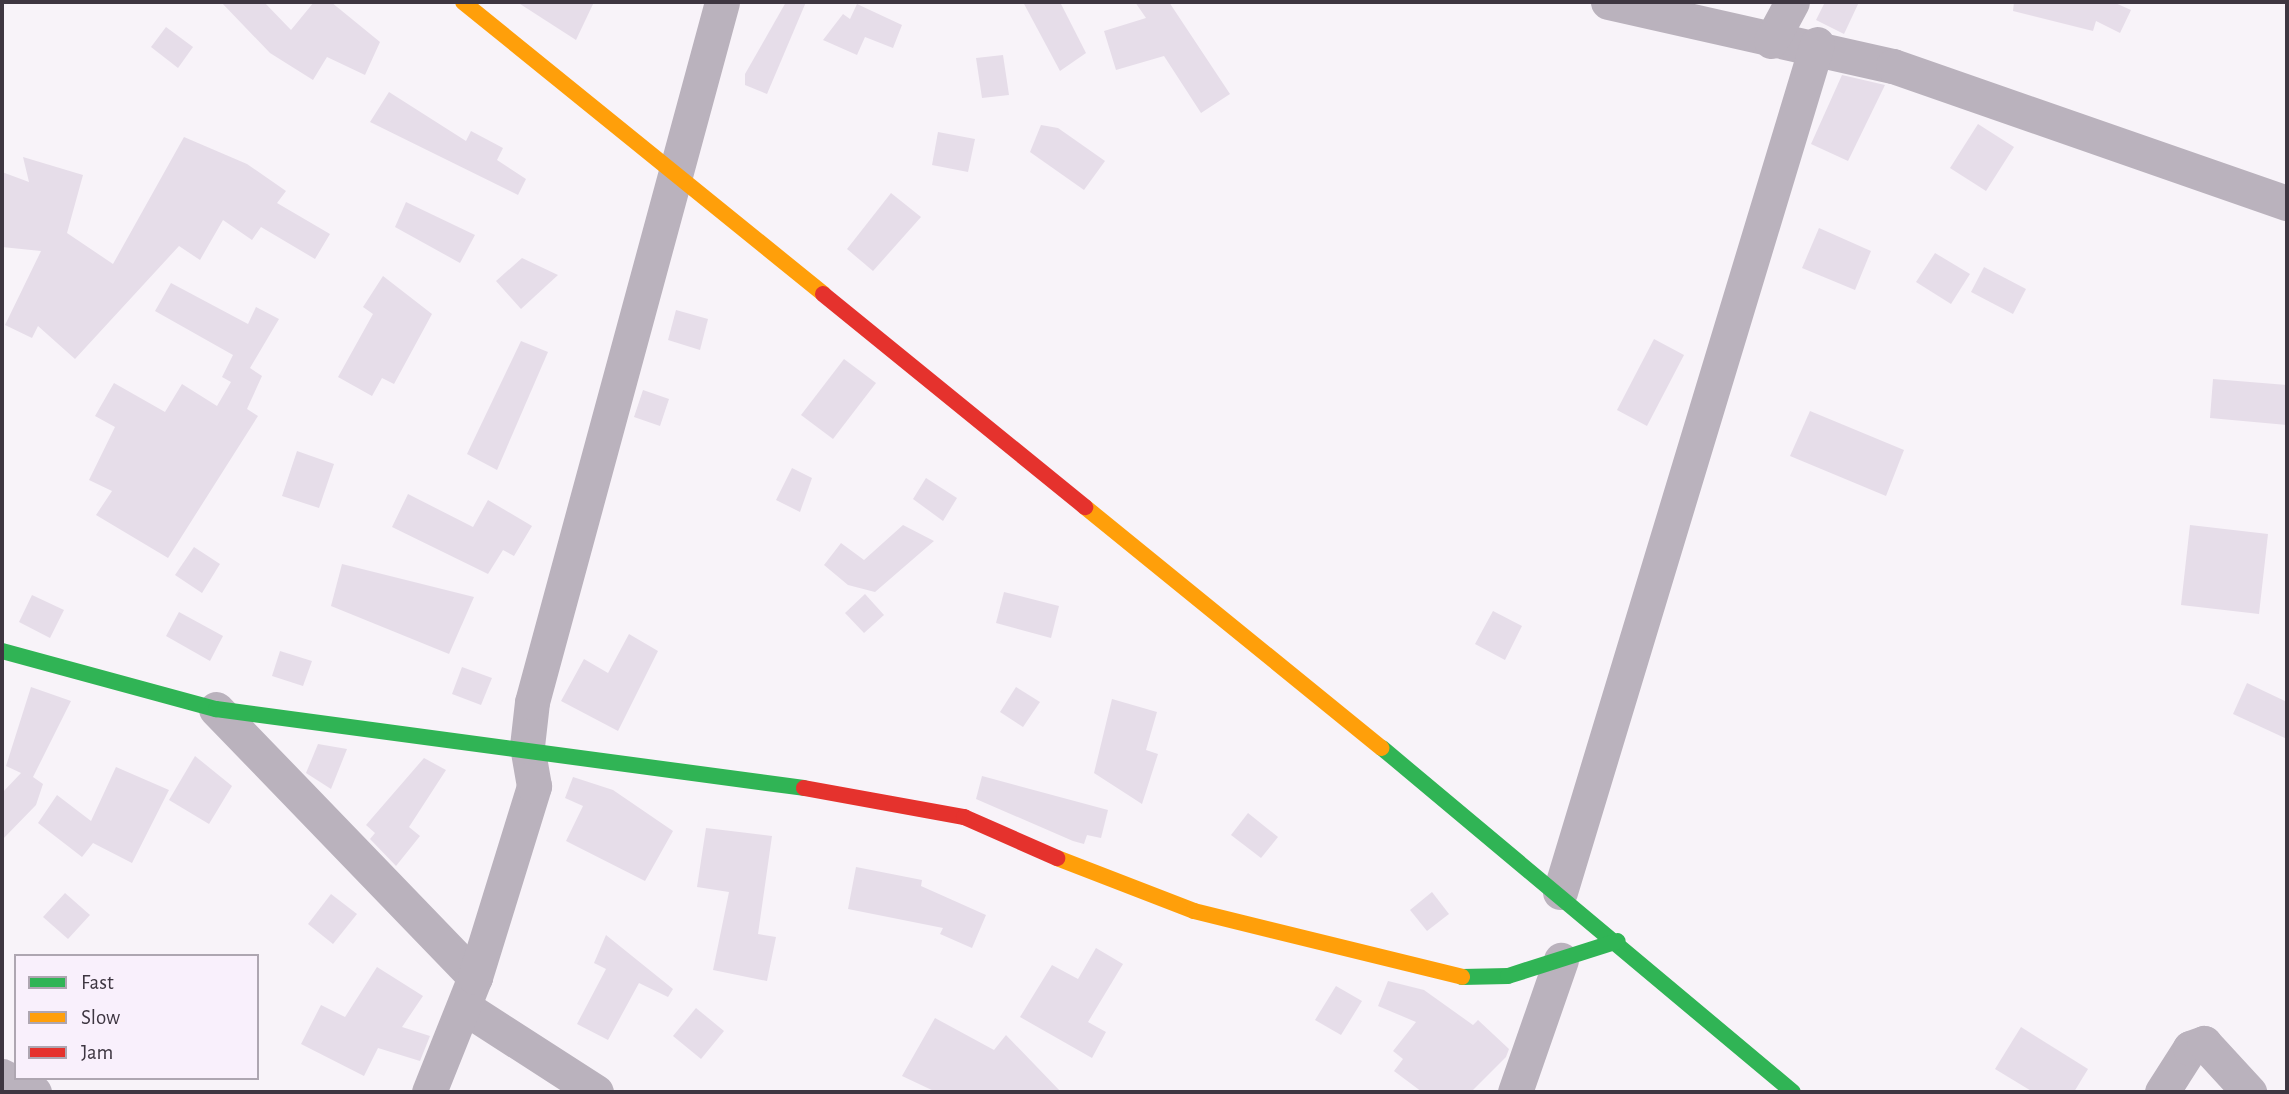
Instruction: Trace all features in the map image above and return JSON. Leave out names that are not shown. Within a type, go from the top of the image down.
[{"type":"street","points":[[463,2],[1560,892],[1793,1092]]},
{"type":"street","points":[[429,1092],[469,992],[534,786],[527,746],[533,702],[722,2]]},
{"type":"street","points":[[1608,2],[1771,41],[1817,44],[2287,203]]},
{"type":"street","points":[[1771,41],[1792,2]]},
{"type":"street","points":[[1560,892],[1817,44]]},
{"type":"street","points":[[2,651],[216,709],[527,746],[964,817],[1127,890],[1194,911],[1469,979],[1560,960],[1618,941]]},
{"type":"street","points":[[216,709],[469,992],[596,1092]]},
{"type":"street","points":[[1515,1092],[1560,960]]},
{"type":"street","points":[[2162,1092],[2190,1048],[2204,1043],[2249,1092]]},
{"type":"street","points":[[2,1076],[34,1092]]},
{"type":"building","points":[[221,2],[264,2],[291,30],[314,2],[331,2],[380,42],[365,75],[327,57],[313,80],[270,53]]},
{"type":"building","points":[[517,2],[594,2],[576,40]]},
{"type":"building","points":[[786,2],[806,2],[767,94],[745,85],[745,74]]},
{"type":"building","points":[[1023,2],[1060,2],[1086,53],[1060,71]]},
{"type":"building","points":[[1135,2],[1169,2],[1230,94],[1201,113],[1164,56],[1116,70],[1104,31],[1146,18]]},
{"type":"building","points":[[1825,2],[1859,2],[1844,34],[1816,20]]},
{"type":"building","points":[[2014,2],[2113,2],[2131,10],[2120,33],[2096,21],[2093,31],[2013,11]]},
{"type":"building","points":[[857,4],[902,25],[893,48],[865,37],[857,55],[823,40],[843,14],[850,19]]},
{"type":"building","points":[[166,27],[193,47],[178,68],[151,47]]},
{"type":"building","points":[[1003,55],[1009,95],[982,98],[976,58]]},
{"type":"building","points":[[1842,75],[1885,85],[1848,161],[1811,144]]},
{"type":"building","points":[[389,92],[466,141],[471,131],[503,148],[497,160],[526,179],[518,195],[370,122]]},
{"type":"building","points":[[1978,124],[2014,147],[1986,191],[1950,168]]},
{"type":"building","points":[[1041,125],[1058,128],[1105,161],[1084,190],[1030,152]]},
{"type":"building","points":[[938,132],[975,139],[968,172],[932,165]]},
{"type":"building","points":[[184,137],[247,164],[286,191],[277,203],[330,234],[315,259],[261,227],[252,240],[223,220],[200,260],[179,246],[75,359],[38,326],[32,338],[5,325],[41,251],[2,247],[2,172],[29,182],[23,157],[83,175],[67,233],[113,264]]},
{"type":"building","points":[[891,193],[921,217],[873,271],[847,249]]},
{"type":"building","points":[[406,202],[475,235],[460,263],[395,227]]},
{"type":"building","points":[[1819,228],[1871,251],[1855,290],[1802,268]]},
{"type":"building","points":[[1935,253],[1970,274],[1951,304],[1916,282]]},
{"type":"building","points":[[522,258],[558,275],[521,309],[496,281]]},
{"type":"building","points":[[1984,267],[2026,289],[2013,314],[1971,292]]},
{"type":"building","points":[[383,276],[432,314],[394,384],[382,378],[372,396],[338,377],[373,314],[363,307]]},
{"type":"building","points":[[171,283],[248,324],[256,307],[279,319],[250,368],[262,376],[247,409],[258,416],[168,558],[96,515],[112,491],[89,480],[115,427],[95,416],[114,383],[165,412],[182,384],[217,406],[231,382],[222,377],[233,355],[155,311]]},
{"type":"building","points":[[676,310],[708,319],[700,350],[668,340]]},
{"type":"building","points":[[1654,339],[1684,355],[1647,426],[1617,410]]},
{"type":"building","points":[[521,341],[548,352],[497,470],[467,454]]},
{"type":"building","points":[[844,359],[876,383],[833,439],[801,415]]},
{"type":"building","points":[[2213,379],[2287,385],[2287,425],[2210,418]]},
{"type":"building","points":[[643,390],[669,399],[660,426],[634,417]]},
{"type":"building","points":[[1810,411],[1904,450],[1886,496],[1790,456]]},
{"type":"building","points":[[297,451],[334,464],[319,508],[282,496]]},
{"type":"building","points":[[792,468],[812,478],[800,512],[776,500]]},
{"type":"building","points":[[926,478],[957,498],[943,521],[913,499]]},
{"type":"building","points":[[408,494],[473,527],[488,500],[532,526],[514,556],[503,550],[488,574],[392,527]]},
{"type":"building","points":[[903,525],[934,541],[875,592],[848,585],[824,565],[841,543],[864,560]]},
{"type":"building","points":[[2190,525],[2268,534],[2259,614],[2181,605]]},
{"type":"building","points":[[194,547],[220,564],[202,593],[175,575]]},
{"type":"building","points":[[342,564],[474,597],[449,654],[331,606]]},
{"type":"building","points":[[1004,592],[1059,606],[1051,638],[996,623]]},
{"type":"building","points":[[865,594],[884,615],[864,633],[845,613]]},
{"type":"building","points":[[32,595],[64,610],[50,638],[19,622]]},
{"type":"building","points":[[1493,611],[1522,626],[1505,660],[1475,644]]},
{"type":"building","points":[[179,612],[223,636],[210,661],[166,636]]},
{"type":"building","points":[[629,634],[658,651],[618,731],[561,701],[584,659],[608,673]]},
{"type":"building","points":[[280,651],[312,661],[303,686],[272,676]]},
{"type":"building","points":[[462,667],[492,678],[481,705],[452,694]]},
{"type":"building","points":[[2247,683],[2287,702],[2287,739],[2233,714]]},
{"type":"building","points":[[31,687],[71,701],[33,777],[43,784],[36,805],[2,840],[2,793],[21,773],[6,766]]},
{"type":"building","points":[[1016,687],[1040,702],[1023,727],[1000,712]]},
{"type":"building","points":[[1112,699],[1157,712],[1146,750],[1158,754],[1142,804],[1094,773]]},
{"type":"building","points":[[318,744],[347,749],[331,789],[306,773]]},
{"type":"building","points":[[195,756],[232,786],[209,824],[169,800]]},
{"type":"building","points":[[424,758],[446,770],[409,827],[420,836],[396,866],[370,839],[375,833],[366,825]]},
{"type":"building","points":[[116,767],[169,790],[132,863],[93,843],[82,857],[38,823],[57,795],[91,821]]},
{"type":"building","points":[[982,776],[1108,810],[1101,838],[1087,835],[1084,844],[1073,841],[976,799]]},
{"type":"building","points":[[573,777],[613,790],[673,831],[645,881],[566,841],[583,806],[565,798]]},
{"type":"building","points":[[1248,813],[1278,837],[1261,858],[1231,835]]},
{"type":"building","points":[[706,828],[772,836],[758,934],[776,937],[767,981],[713,970],[729,892],[697,887]]},
{"type":"building","points":[[856,867],[922,880],[921,886],[986,915],[972,948],[940,934],[943,928],[848,909]]},
{"type":"building","points":[[1432,892],[1449,914],[1427,931],[1410,910]]},
{"type":"building","points":[[65,893],[90,915],[68,939],[43,917]]},
{"type":"building","points":[[331,894],[357,914],[333,944],[308,924]]},
{"type":"building","points":[[606,935],[673,989],[668,997],[639,983],[608,1040],[577,1024],[606,969],[594,963]]},
{"type":"building","points":[[1096,948],[1123,964],[1088,1022],[1106,1032],[1092,1058],[1020,1017],[1052,965],[1078,979]]},
{"type":"building","points":[[377,967],[423,996],[402,1027],[430,1036],[420,1061],[378,1048],[364,1076],[301,1044],[321,1005],[345,1017]]},
{"type":"building","points":[[1388,981],[1424,990],[1473,1025],[1478,1020],[1509,1049],[1506,1057],[1471,1092],[1422,1092],[1394,1071],[1403,1059],[1393,1051],[1416,1022],[1378,1006]]},
{"type":"building","points":[[1336,986],[1362,1001],[1341,1035],[1315,1020]]},
{"type":"building","points":[[696,1008],[724,1031],[701,1059],[673,1036]]},
{"type":"building","points":[[935,1018],[994,1050],[1006,1035],[1061,1092],[936,1092],[902,1076]]},
{"type":"building","points":[[2021,1027],[2088,1069],[2074,1092],[2033,1092],[1995,1069]]},
{"type":"traffic: fast","points":[[2,651],[216,709],[804,788]]},
{"type":"traffic: fast","points":[[1382,748],[1793,1092]]},
{"type":"traffic: fast","points":[[1462,977],[1508,976],[1618,941]]},
{"type":"traffic: slow","points":[[463,2],[823,294]]},
{"type":"traffic: slow","points":[[1085,507],[1382,748]]},
{"type":"traffic: slow","points":[[1057,858],[1194,911],[1462,977]]},
{"type":"traffic: jam","points":[[823,294],[1085,507]]},
{"type":"traffic: jam","points":[[804,788],[964,817],[1057,858]]}]
